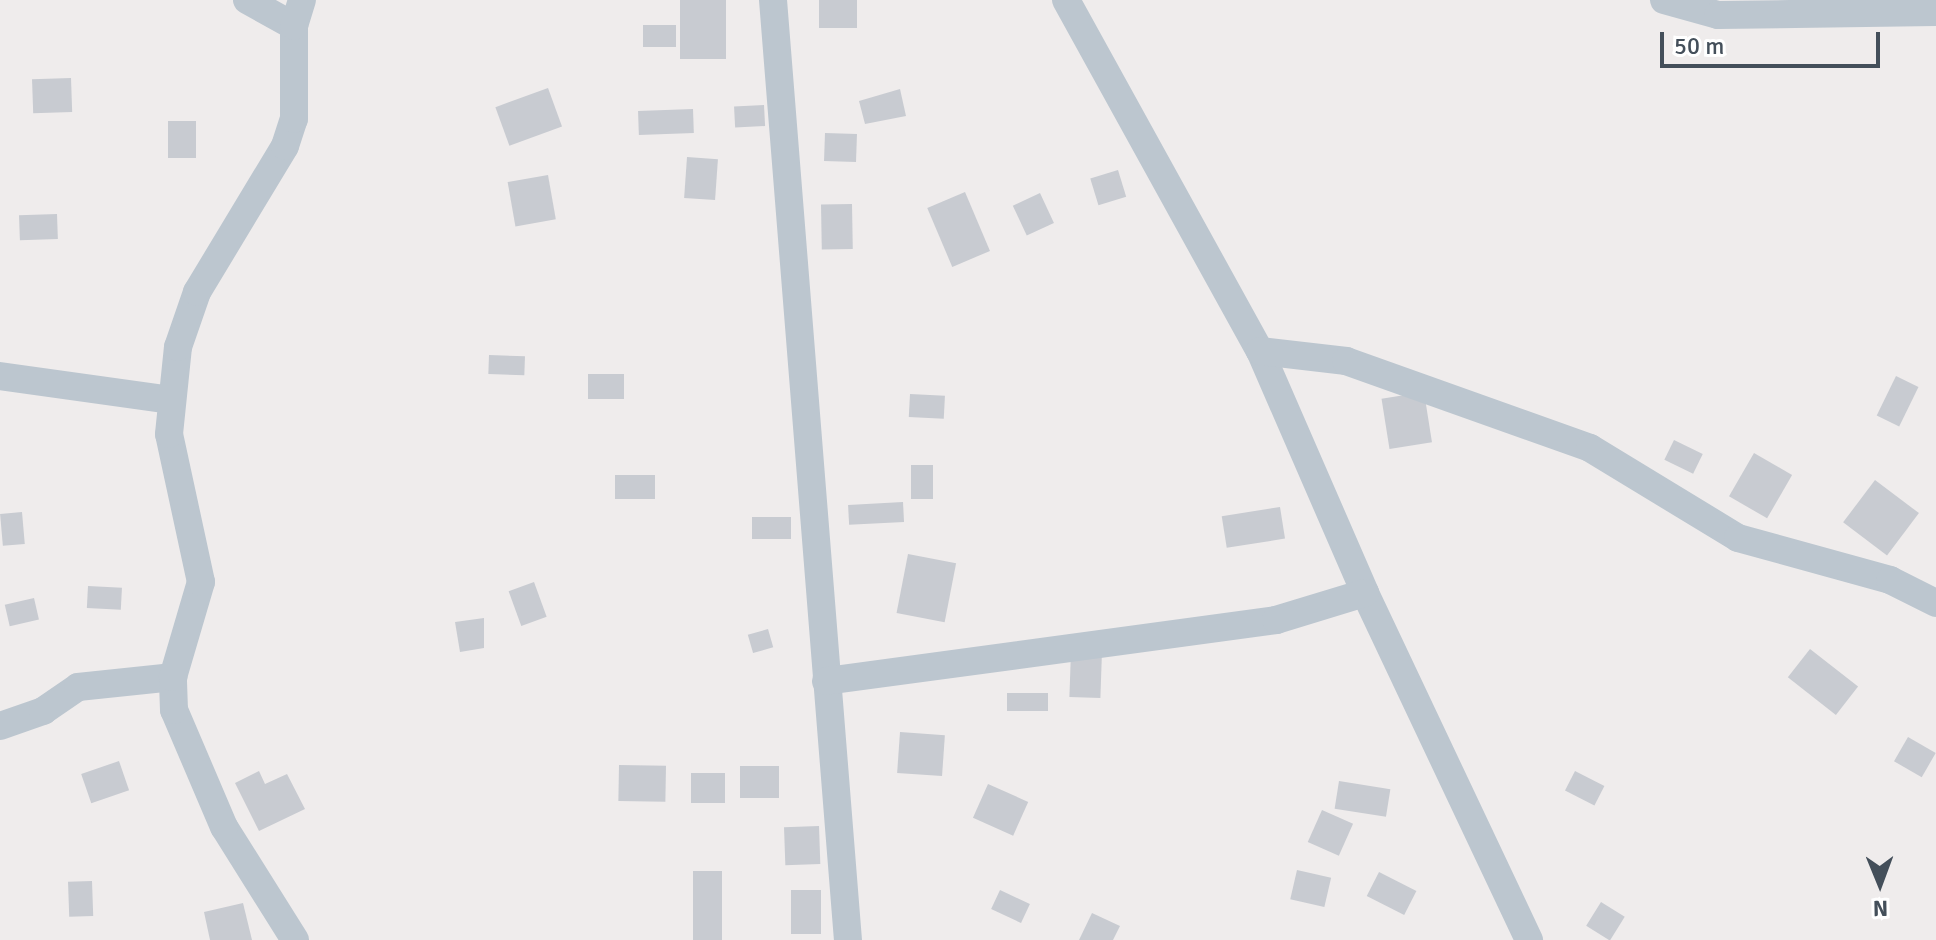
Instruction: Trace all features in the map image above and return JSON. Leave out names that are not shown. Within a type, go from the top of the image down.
[{"type":"street","points":[[247,0],[298,13],[294,119],[285,146],[197,292],[170,400],[176,479],[201,582],[173,677],[183,736],[224,827],[295,940]]},
{"type":"street","points":[[773,0],[848,940]]},
{"type":"street","points":[[1066,0],[1260,351],[1365,593],[1529,940]]},
{"type":"street","points":[[1664,0],[1718,15],[1936,12]]},
{"type":"street","points":[[1260,351],[1346,361],[1590,448],[1738,538],[1890,580],[1936,603]]},
{"type":"street","points":[[0,376],[170,400]]},
{"type":"street","points":[[826,681],[1276,620],[1365,593]]},
{"type":"street","points":[[0,726],[43,711],[78,687],[173,677]]},
{"type":"building","points":[[680,0],[726,0],[726,59],[680,59]]},
{"type":"building","points":[[819,0],[857,0],[857,28],[819,28]]},
{"type":"building","points":[[643,25],[676,25],[676,47],[643,47]]},
{"type":"building","points":[[71,78],[72,112],[33,113],[32,79]]},
{"type":"building","points":[[548,88],[562,127],[509,146],[495,107]]},
{"type":"building","points":[[900,89],[906,116],[865,124],[859,101]]},
{"type":"building","points":[[764,105],[765,126],[735,128],[734,107]]},
{"type":"building","points":[[693,109],[694,133],[639,135],[638,111]]},
{"type":"building","points":[[168,121],[196,121],[196,158],[168,158]]},
{"type":"building","points":[[825,133],[857,134],[856,162],[824,161]]},
{"type":"building","points":[[687,157],[718,159],[715,200],[684,198]]},
{"type":"building","points":[[1118,170],[1126,197],[1098,205],[1090,178]]},
{"type":"building","points":[[548,175],[556,219],[515,226],[508,182]]},
{"type":"building","points":[[965,192],[990,251],[952,267],[927,208]]},
{"type":"building","points":[[1040,193],[1054,223],[1027,236],[1013,206]]},
{"type":"building","points":[[852,204],[853,249],[822,250],[821,205]]},
{"type":"building","points":[[57,214],[58,239],[20,240],[19,215]]},
{"type":"building","points":[[489,355],[525,356],[524,375],[488,374]]},
{"type":"building","points":[[588,374],[624,374],[624,399],[588,399]]},
{"type":"building","points":[[1896,376],[1918,387],[1899,427],[1877,416]]},
{"type":"building","points":[[1424,392],[1432,442],[1390,449],[1382,399]]},
{"type":"building","points":[[910,394],[945,396],[944,419],[909,417]]},
{"type":"building","points":[[1674,440],[1703,454],[1693,474],[1664,460]]},
{"type":"building","points":[[1754,453],[1792,475],[1767,518],[1729,496]]},
{"type":"building","points":[[911,465],[933,465],[933,499],[911,499]]},
{"type":"building","points":[[615,475],[655,475],[655,499],[615,499]]},
{"type":"building","points":[[1875,480],[1919,513],[1887,555],[1843,522]]},
{"type":"building","points":[[903,502],[904,522],[849,525],[848,505]]},
{"type":"building","points":[[1280,507],[1285,539],[1227,548],[1222,516]]},
{"type":"building","points":[[22,512],[25,544],[3,546],[0,514]]},
{"type":"building","points":[[752,517],[791,517],[791,539],[752,539]]},
{"type":"building","points":[[908,554],[956,563],[945,622],[897,613]]},
{"type":"building","points":[[534,582],[547,617],[521,626],[509,591]]},
{"type":"building","points":[[88,586],[122,588],[121,610],[87,608]]},
{"type":"building","points":[[34,598],[39,619],[10,626],[5,605]]},
{"type":"building","points":[[484,618],[484,648],[460,652],[455,622]]},
{"type":"building","points":[[768,629],[773,647],[753,653],[748,635]]},
{"type":"building","points":[[1810,649],[1858,687],[1836,715],[1788,677]]},
{"type":"building","points":[[1071,651],[1102,652],[1100,698],[1069,697]]},
{"type":"building","points":[[1007,693],[1048,693],[1048,711],[1007,711]]},
{"type":"building","points":[[900,732],[945,735],[942,776],[897,773]]},
{"type":"building","points":[[1908,737],[1936,753],[1922,777],[1894,761]]},
{"type":"building","points":[[119,761],[129,790],[91,803],[81,774]]},
{"type":"building","points":[[619,765],[666,766],[665,802],[618,801]]},
{"type":"building","points":[[740,766],[779,766],[779,798],[740,798]]},
{"type":"building","points":[[259,771],[265,784],[287,774],[305,809],[259,831],[235,783]]},
{"type":"building","points":[[1575,771],[1604,786],[1594,806],[1565,791]]},
{"type":"building","points":[[691,773],[725,773],[725,803],[691,803]]},
{"type":"building","points":[[1339,781],[1390,789],[1386,817],[1335,809]]},
{"type":"building","points":[[988,784],[1028,802],[1013,836],[973,818]]},
{"type":"building","points":[[1322,810],[1353,824],[1339,856],[1308,842]]},
{"type":"building","points":[[819,826],[820,864],[785,865],[784,827]]},
{"type":"building","points":[[1297,870],[1331,878],[1324,907],[1290,899]]},
{"type":"building","points":[[693,871],[722,871],[722,940],[693,940]]},
{"type":"building","points":[[1379,872],[1416,891],[1404,915],[1367,896]]},
{"type":"building","points":[[92,881],[93,916],[69,917],[68,882]]},
{"type":"building","points":[[791,890],[821,890],[821,934],[791,934]]},
{"type":"building","points":[[1000,890],[1030,904],[1021,923],[991,909]]},
{"type":"building","points":[[1601,902],[1625,917],[1610,940],[1586,926]]},
{"type":"building","points":[[243,903],[252,940],[210,940],[204,912]]},
{"type":"building","points":[[1092,913],[1120,926],[1113,940],[1079,940]]}]
